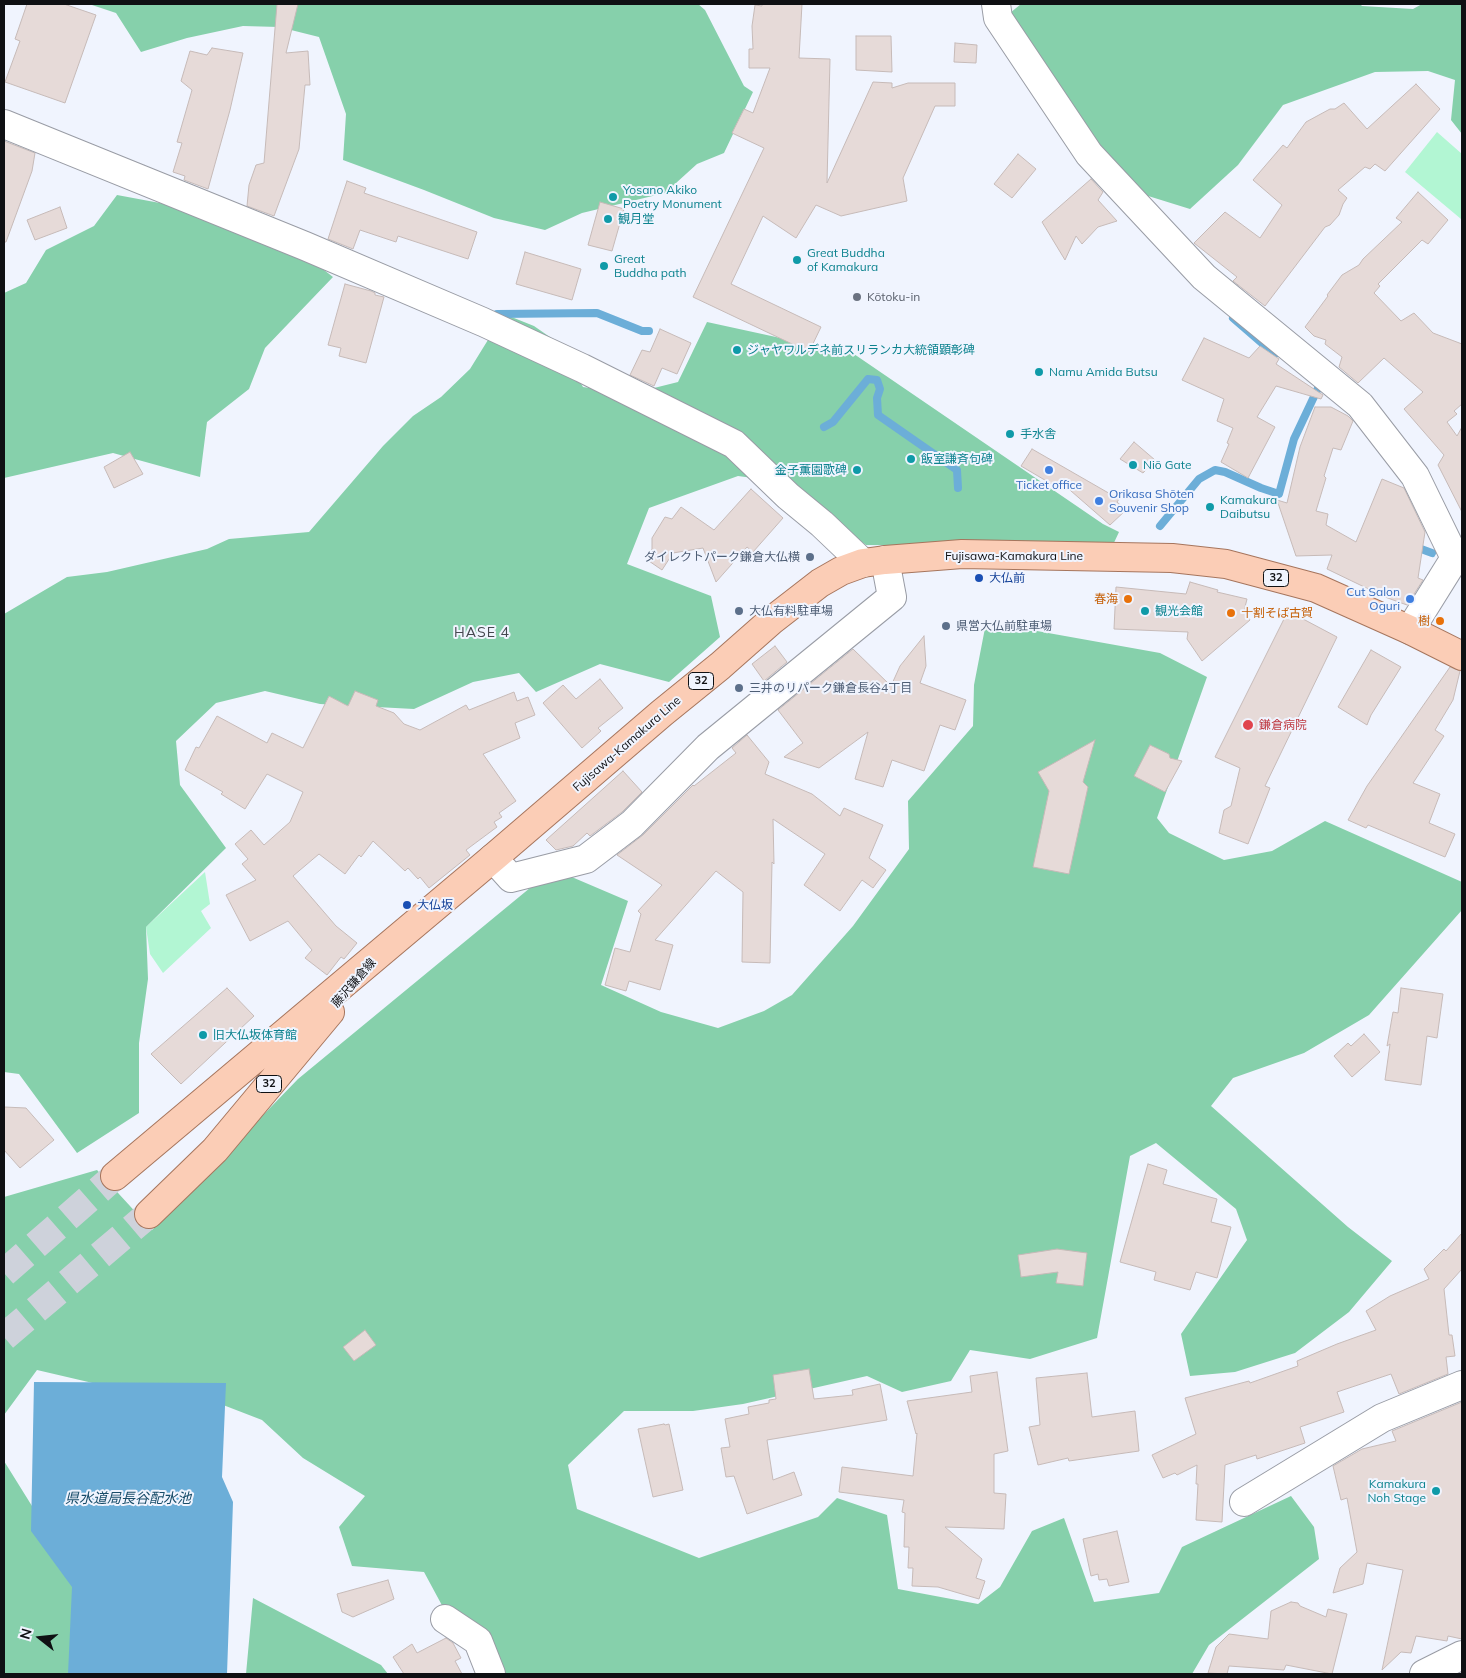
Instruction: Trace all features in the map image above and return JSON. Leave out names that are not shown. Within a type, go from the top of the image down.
[{"type":"main road","name":"Fujisawa-Kamakura Line","points":[[384,948],[493,858],[771,621],[820,583],[841,571],[874,562],[962,554],[1172,558],[1226,564],[1316,588],[1410,630],[1462,656]]},
{"type":"main road","name":"藤沢鎌倉線","points":[[115,1176],[384,948]]},
{"type":"main road","name":"藤沢鎌倉線","points":[[149,1214],[215,1150],[384,948]]},
{"type":"street","points":[[996,4],[998,18],[1089,154],[1204,277],[1360,405],[1415,476],[1460,556],[1410,630]]},
{"type":"street","points":[[4,124],[305,246],[483,322],[582,368],[734,444],[788,496],[822,524],[874,562],[892,597],[708,747],[632,824],[586,859],[511,878],[493,858]]},
{"type":"street","points":[[1244,1502],[1382,1418],[1462,1385]]},
{"type":"street","points":[[445,1619],[478,1641],[491,1674]]},
{"type":"street","points":[[1424,1674],[1462,1655]]},
{"type":"green space","points":[[89,4],[698,4],[705,10],[744,86],[753,92],[724,153],[697,164],[665,193],[582,213],[545,230],[494,218],[343,160],[346,114],[319,37],[279,27],[243,26],[187,38],[141,52],[116,13]]},
{"type":"green space","points":[[1021,4],[1360,4],[1362,6],[1413,9],[1422,4],[1462,4],[1462,134],[1451,120],[1455,80],[1428,71],[1375,72],[1283,105],[1238,165],[1190,209],[1145,195],[1081,125],[1010,13]]},
{"type":"green space","points":[[1437,132],[1462,154],[1461,219],[1405,172]]},
{"type":"green space","points":[[117,195],[176,206],[283,238],[333,277],[265,348],[249,389],[207,422],[200,477],[113,453],[4,478],[4,293],[26,283],[46,250],[94,226]]},
{"type":"green space","points":[[504,314],[534,326],[557,342],[583,387],[630,394],[678,382],[707,322],[854,354],[1103,524],[1119,532],[1112,547],[866,545],[782,482],[738,476],[649,508],[627,564],[711,596],[720,637],[669,682],[600,664],[536,692],[519,673],[473,682],[414,709],[320,704],[265,691],[216,703],[176,741],[180,785],[226,848],[146,927],[148,979],[139,1043],[139,1113],[77,1153],[19,1074],[4,1072],[4,614],[67,577],[107,572],[207,549],[229,539],[309,532],[383,446],[413,416],[441,397],[470,369]]},
{"type":"green space","points":[[985,628],[1037,631],[1160,653],[1207,677],[1157,818],[1169,833],[1224,860],[1272,851],[1325,821],[1462,882],[1462,910],[1369,1015],[1304,1053],[1233,1078],[1211,1106],[1348,1227],[1392,1261],[1349,1312],[1295,1353],[1235,1372],[1190,1376],[1181,1334],[1247,1240],[1236,1209],[1156,1143],[1130,1156],[1097,1338],[1030,1359],[970,1350],[951,1381],[902,1392],[867,1376],[743,1404],[693,1411],[624,1411],[568,1465],[577,1509],[699,1558],[818,1517],[837,1498],[887,1515],[898,1589],[978,1604],[1000,1587],[1032,1531],[1064,1518],[1094,1602],[1159,1593],[1182,1547],[1291,1496],[1314,1527],[1319,1559],[1209,1645],[1192,1674],[479,1674],[424,1572],[352,1566],[339,1527],[365,1496],[303,1458],[262,1420],[205,1398],[157,1398],[37,1370],[4,1415],[4,1197],[97,1170],[152,1230],[298,1079],[553,869],[628,901],[601,985],[661,1012],[718,1028],[764,1011],[792,995],[853,926],[909,849],[908,801],[973,726],[974,685]]},
{"type":"green space","points":[[205,872],[210,904],[201,911],[211,928],[163,973],[150,954],[146,927]]},
{"type":"green space","points":[[4,1461],[78,1580],[83,1674],[4,1674]]},
{"type":"green space","points":[[253,1598],[381,1665],[388,1674],[246,1674]]},
{"type":"water","name":"県水道局長谷配水池","points":[[34,1382],[226,1383],[222,1477],[233,1502],[227,1674],[68,1674],[72,1587],[31,1531]]},
{"type":"building","points":[[27,4],[64,4],[96,15],[65,103],[5,82],[20,41],[15,39]]},
{"type":"building","points":[[277,4],[298,4],[286,53],[308,51],[310,85],[305,85],[299,149],[274,216],[247,206],[249,185],[256,165],[264,163]]},
{"type":"building","points":[[762,4],[802,4],[799,58],[830,59],[827,183],[873,82],[892,83],[892,88],[908,83],[955,83],[955,106],[935,106],[903,178],[907,201],[841,216],[816,205],[796,238],[763,216],[731,284],[821,327],[809,352],[693,297],[764,148],[732,133],[744,109],[753,113],[770,68],[749,68],[749,49],[753,49],[752,26],[755,5],[762,6]]},
{"type":"building","points":[[856,36],[891,36],[892,72],[856,70]]},
{"type":"building","points":[[955,43],[977,45],[976,63],[954,62]]},
{"type":"building","points":[[212,48],[243,53],[230,110],[208,189],[184,180],[185,176],[173,172],[182,143],[177,142],[192,90],[181,81],[190,51],[207,55]]},
{"type":"building","points":[[1416,84],[1440,109],[1385,171],[1375,164],[1370,169],[1365,167],[1338,190],[1347,198],[1339,215],[1330,225],[1325,227],[1265,306],[1233,281],[1237,277],[1194,243],[1225,212],[1260,238],[1282,205],[1253,180],[1283,145],[1287,148],[1306,122],[1344,103],[1367,129]]},
{"type":"building","points":[[4,141],[35,153],[32,171],[6,242],[4,242]]},
{"type":"building","points":[[1018,154],[1036,169],[1012,198],[994,184]]},
{"type":"building","points":[[1091,179],[1103,192],[1098,200],[1117,221],[1098,227],[1082,244],[1076,236],[1065,260],[1042,222]]},
{"type":"building","points":[[347,181],[366,188],[364,193],[477,232],[468,259],[398,236],[396,242],[360,230],[353,249],[328,239]]},
{"type":"building","points":[[1418,192],[1448,220],[1428,244],[1422,240],[1378,284],[1380,286],[1374,293],[1401,321],[1414,313],[1433,333],[1462,344],[1462,404],[1454,411],[1457,414],[1447,422],[1457,436],[1462,427],[1462,512],[1438,465],[1444,455],[1404,409],[1423,392],[1384,358],[1358,383],[1339,367],[1342,357],[1325,344],[1326,340],[1314,336],[1305,327],[1342,275],[1359,265],[1402,222],[1396,218]]},
{"type":"building","name":"観月堂","points":[[600,202],[624,209],[612,251],[588,245]]},
{"type":"building","points":[[60,207],[67,228],[35,240],[27,220]]},
{"type":"building","points":[[525,252],[581,269],[572,300],[516,284]]},
{"type":"building","points":[[345,284],[371,291],[375,295],[384,297],[366,363],[339,356],[341,348],[328,345]]},
{"type":"building","points":[[660,329],[691,343],[677,374],[662,368],[654,386],[630,375],[642,350],[650,352]]},
{"type":"building","points":[[1204,338],[1249,358],[1260,346],[1279,359],[1276,364],[1323,395],[1321,399],[1276,386],[1257,417],[1275,427],[1248,478],[1221,462],[1229,444],[1227,443],[1233,428],[1217,421],[1224,399],[1182,380]]},
{"type":"building","points":[[1315,407],[1331,407],[1348,416],[1353,421],[1341,450],[1333,448],[1324,476],[1326,478],[1316,511],[1328,514],[1326,525],[1356,542],[1382,479],[1404,488],[1425,532],[1418,578],[1423,580],[1407,605],[1385,597],[1327,569],[1332,555],[1296,556],[1277,500],[1287,503],[1300,447]]},
{"type":"building","points":[[1134,442],[1155,460],[1143,473],[1120,459]]},
{"type":"building","points":[[1032,449],[1119,499],[1117,502],[1126,510],[1110,525],[1063,484],[1060,489],[1021,466]]},
{"type":"building","points":[[130,452],[143,474],[114,488],[104,467]]},
{"type":"building","points":[[751,489],[783,518],[753,552],[747,547],[716,582],[703,548],[673,553],[662,570],[646,559],[652,549],[652,538],[665,517],[672,519],[681,507],[714,530]]},
{"type":"building","points":[[1190,582],[1218,590],[1217,592],[1247,599],[1244,611],[1250,620],[1202,661],[1187,639],[1188,632],[1114,629],[1116,587],[1186,594]]},
{"type":"building","points":[[1288,611],[1337,637],[1265,786],[1270,788],[1248,844],[1219,833],[1224,810],[1231,806],[1240,768],[1215,757]]},
{"type":"building","points":[[924,636],[926,666],[920,683],[966,700],[955,730],[940,725],[924,771],[892,760],[883,787],[855,779],[868,732],[819,768],[784,757],[803,743],[778,710],[853,649],[891,686],[900,666]]},
{"type":"building","points":[[775,646],[787,662],[764,681],[752,664]]},
{"type":"building","points":[[1371,650],[1401,667],[1371,715],[1367,725],[1338,707]]},
{"type":"building","points":[[1450,667],[1460,671],[1453,700],[1435,730],[1444,736],[1413,783],[1440,794],[1429,823],[1455,834],[1445,857],[1368,825],[1366,828],[1348,820],[1367,786]]},
{"type":"building","points":[[600,679],[623,708],[598,728],[601,731],[582,748],[543,703],[563,685],[576,699]]},
{"type":"building","points":[[355,691],[378,700],[376,706],[394,713],[404,724],[420,730],[466,705],[469,710],[514,692],[517,701],[528,697],[535,715],[515,723],[520,738],[483,754],[516,801],[499,813],[502,817],[494,822],[497,827],[466,850],[470,855],[429,888],[420,877],[418,879],[408,868],[405,871],[373,841],[361,857],[359,855],[345,874],[319,854],[293,876],[336,926],[357,943],[344,959],[341,957],[327,975],[305,958],[312,950],[288,921],[250,941],[226,895],[256,880],[242,864],[248,859],[235,844],[251,830],[264,845],[290,822],[303,792],[267,774],[245,809],[221,794],[223,792],[185,770],[196,747],[199,748],[217,716],[267,743],[272,733],[303,748],[329,696],[348,706]]},
{"type":"building","points":[[747,735],[769,762],[765,774],[812,794],[840,816],[844,808],[883,825],[869,858],[886,870],[873,888],[862,880],[840,911],[804,885],[825,854],[773,819],[774,864],[772,862],[770,963],[742,962],[743,892],[716,871],[655,940],[673,945],[660,990],[629,981],[626,991],[605,985],[615,948],[630,952],[641,914],[638,911],[662,885],[617,855],[643,835],[693,785],[736,753],[732,748]]},
{"type":"building","points":[[1095,740],[1083,782],[1088,787],[1069,874],[1033,867],[1049,791],[1038,772]]},
{"type":"building","points":[[1150,745],[1169,754],[1170,758],[1182,761],[1165,792],[1134,776]]},
{"type":"building","points":[[623,771],[642,792],[622,812],[590,836],[587,833],[573,846],[556,850],[546,840]]},
{"type":"building","name":"旧大仏坂体育館","points":[[227,988],[254,1016],[181,1084],[151,1054]]},
{"type":"building","points":[[1401,988],[1443,994],[1437,1038],[1427,1036],[1421,1085],[1385,1080],[1390,1044],[1387,1046],[1393,1012],[1398,1013]]},
{"type":"building","points":[[1364,1034],[1380,1052],[1352,1077],[1334,1056],[1348,1043],[1351,1046]]},
{"type":"building","points":[[4,1107],[26,1108],[54,1140],[20,1168],[4,1150]]},
{"type":"building","points":[[1148,1164],[1167,1170],[1163,1184],[1217,1199],[1211,1222],[1231,1227],[1217,1278],[1196,1272],[1190,1290],[1154,1280],[1156,1272],[1120,1262]]},
{"type":"building","points":[[1462,1233],[1462,1269],[1444,1289],[1449,1335],[1452,1335],[1455,1356],[1446,1357],[1448,1374],[1399,1394],[1391,1374],[1337,1392],[1344,1412],[1300,1427],[1305,1443],[1257,1459],[1256,1455],[1225,1465],[1222,1522],[1196,1520],[1197,1465],[1177,1475],[1175,1473],[1163,1478],[1152,1455],[1196,1434],[1185,1398],[1249,1381],[1250,1383],[1298,1366],[1297,1361],[1376,1330],[1366,1311],[1390,1296],[1429,1279],[1424,1269],[1444,1249],[1446,1251]]},
{"type":"building","points":[[1057,1249],[1087,1253],[1083,1286],[1056,1283],[1058,1272],[1021,1277],[1018,1255]]},
{"type":"building","points":[[365,1330],[376,1345],[354,1361],[343,1347]]},
{"type":"building","points":[[809,1369],[814,1399],[853,1395],[852,1390],[880,1384],[887,1420],[767,1440],[773,1480],[794,1472],[802,1495],[747,1514],[734,1476],[726,1477],[721,1448],[730,1447],[725,1419],[749,1414],[748,1407],[769,1403],[769,1400],[776,1399],[773,1375]]},
{"type":"building","points":[[997,1372],[1008,1451],[994,1454],[994,1493],[1006,1494],[1004,1529],[945,1527],[982,1559],[976,1578],[985,1581],[979,1599],[938,1587],[912,1586],[913,1568],[908,1568],[909,1547],[904,1547],[905,1513],[902,1512],[904,1500],[839,1492],[842,1467],[913,1476],[917,1433],[907,1401],[972,1392],[970,1376]]},
{"type":"building","points":[[1087,1373],[1092,1417],[1135,1411],[1139,1451],[1069,1461],[1068,1458],[1038,1465],[1029,1427],[1040,1425],[1036,1378]]},
{"type":"building","points":[[1462,1402],[1462,1639],[1448,1636],[1447,1641],[1416,1636],[1411,1653],[1401,1652],[1382,1670],[1403,1570],[1367,1563],[1363,1584],[1333,1593],[1340,1568],[1357,1552],[1347,1498],[1341,1500],[1333,1466],[1362,1449],[1396,1441],[1392,1431]]},
{"type":"building","points":[[669,1424],[683,1490],[653,1497],[638,1429]]},
{"type":"building","points":[[1117,1531],[1129,1582],[1109,1586],[1107,1579],[1099,1580],[1098,1574],[1091,1576],[1083,1539]]},
{"type":"building","points":[[388,1580],[394,1599],[353,1617],[342,1612],[337,1594]]},
{"type":"building","points":[[1291,1602],[1298,1603],[1300,1606],[1326,1617],[1328,1609],[1347,1614],[1332,1674],[1286,1665],[1284,1670],[1229,1666],[1227,1674],[1208,1673],[1216,1647],[1229,1634],[1268,1639],[1271,1611]]},
{"type":"building","points":[[446,1638],[453,1643],[461,1658],[455,1661],[462,1674],[404,1674],[393,1657],[412,1644],[417,1653]]},
{"type":"waterway","points":[[497,314],[597,313],[642,331],[649,331]]},
{"type":"waterway","points":[[1233,318],[1263,344],[1277,353]]},
{"type":"waterway","points":[[824,427],[833,422],[868,379],[877,380],[880,389],[877,398],[878,415],[957,470],[958,488]]},
{"type":"waterway","points":[[1160,526],[1199,479],[1215,470],[1225,472],[1279,494],[1294,439],[1320,384],[1317,381]]},
{"type":"waterway","points":[[1413,546],[1432,553]]},
{"type":"tunnel","points":[[4,1273],[115,1176]]},
{"type":"tunnel","points":[[4,1337],[149,1214]]},
{"type":"place","name":"Yosano Akiko Poetry Monument","points":[[613,197]]},
{"type":"place","name":"観月堂","points":[[608,219]]},
{"type":"place","name":"Great Buddha of Kamakura","points":[[797,260]]},
{"type":"place","name":"Great Buddha path","points":[[604,266]]},
{"type":"place","name":"Kōtoku-in","points":[[857,297]]},
{"type":"place","name":"ジャヤワルデネ前スリランカ大統領顕彰碑","points":[[737,350]]},
{"type":"place","name":"Namu Amida Butsu","points":[[1039,372]]},
{"type":"place","name":"手水舎","points":[[1010,434]]},
{"type":"place","name":"飯室謙斉句碑","points":[[911,459]]},
{"type":"place","name":"Niō Gate","points":[[1133,465]]},
{"type":"place","name":"金子薫園歌碑","points":[[857,470]]},
{"type":"place","name":"Ticket office","points":[[1049,470]]},
{"type":"place","name":"Orikasa Shōten Souvenir Shop","points":[[1099,501]]},
{"type":"place","name":"Kamakura Daibutsu","points":[[1210,507]]},
{"type":"place","name":"ダイレクトパーク鎌倉大仏横","points":[[810,557]]},
{"type":"place","name":"大仏前","points":[[979,578]]},
{"type":"place","name":"春海","points":[[1128,599]]},
{"type":"place","name":"Cut Salon Oguri","points":[[1410,599]]},
{"type":"place","name":"大仏有料駐車場","points":[[739,611]]},
{"type":"place","name":"観光会館","points":[[1145,611]]},
{"type":"place","name":"十割そば古賀","points":[[1231,613]]},
{"type":"place","name":"樹","points":[[1440,621]]},
{"type":"place","name":"県営大仏前駐車場","points":[[946,626]]},
{"type":"place","name":"三井のリパーク鎌倉長谷4丁目","points":[[739,688]]},
{"type":"place","name":"鎌倉病院","points":[[1248,725]]},
{"type":"place","name":"大仏坂","points":[[407,905]]},
{"type":"place","name":"旧大仏坂体育館","points":[[203,1035]]},
{"type":"place","name":"Kamakura Noh Stage","points":[[1436,1491]]},
{"type":"district","name":"HASE 4","points":[[482,633]]}]
